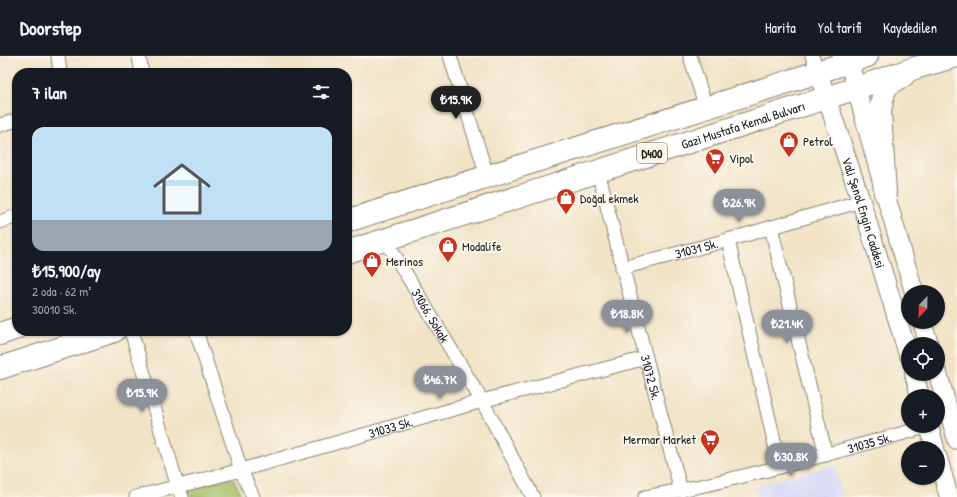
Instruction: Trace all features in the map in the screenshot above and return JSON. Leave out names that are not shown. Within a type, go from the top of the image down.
[{"type":"highway","name":"Gazi Mustafa Kemal Bulvarı","points":[[352,250],[915,68],[957,56]]},
{"type":"highway","name":"Gazi Mustafa Kemal Bulvarı","points":[[352,219],[706,108],[815,64],[858,59]]},
{"type":"highway","points":[[885,193],[880,112],[882,100],[886,86],[915,68]]},
{"type":"highway","points":[[0,334],[12,330]]},
{"type":"highway","points":[[0,368],[99,336]]},
{"type":"main road","name":"Vali Şenol Engin Caddesi","points":[[858,59],[856,88],[912,285]]},
{"type":"main road","name":"Vali Şenol Engin Caddesi","points":[[815,64],[861,201],[903,337]]},
{"type":"main road","points":[[941,381],[954,418],[957,440]]},
{"type":"main road","points":[[945,483],[949,497]]},
{"type":"street","points":[[58,56],[59,68]]},
{"type":"street","points":[[139,56],[141,68]]},
{"type":"street","points":[[450,56],[487,176]]},
{"type":"street","points":[[690,56],[706,108]]},
{"type":"street","points":[[0,126],[12,122]]},
{"type":"street","name":"31072 Sk.","points":[[598,171],[681,491]]},
{"type":"street","name":"31031 Sk.","points":[[622,268],[728,240],[861,201]]},
{"type":"street","points":[[0,222],[12,218]]},
{"type":"street","points":[[771,227],[826,455]]},
{"type":"street","name":"31066. Sokak","points":[[385,239],[482,401],[533,497]]},
{"type":"street","points":[[728,240],[780,466]]},
{"type":"street","points":[[133,336],[180,492]]},
{"type":"street","points":[[198,336],[241,470],[254,497]]},
{"type":"street","name":"31033 Sk.","points":[[136,497],[180,492],[241,470],[482,401],[646,358]]},
{"type":"street","name":"31035 Sk.","points":[[645,497],[681,491],[738,478],[904,433]]},
{"type":"shaded area","points":[[834,465],[842,497],[757,497],[754,486]]},
{"type":"green space","points":[[227,478],[234,480],[242,497],[191,497],[188,490]]},
{"type":"place","name":"Petrol","points":[[789,158]]},
{"type":"place","name":"Vipol","points":[[715,175]]},
{"type":"place","name":"Doğal ekmek","points":[[566,215]]},
{"type":"place","name":"Modalife","points":[[448,263]]},
{"type":"place","name":"Merinos","points":[[372,278]]},
{"type":"place","name":"Mermar Market","points":[[710,456]]}]
